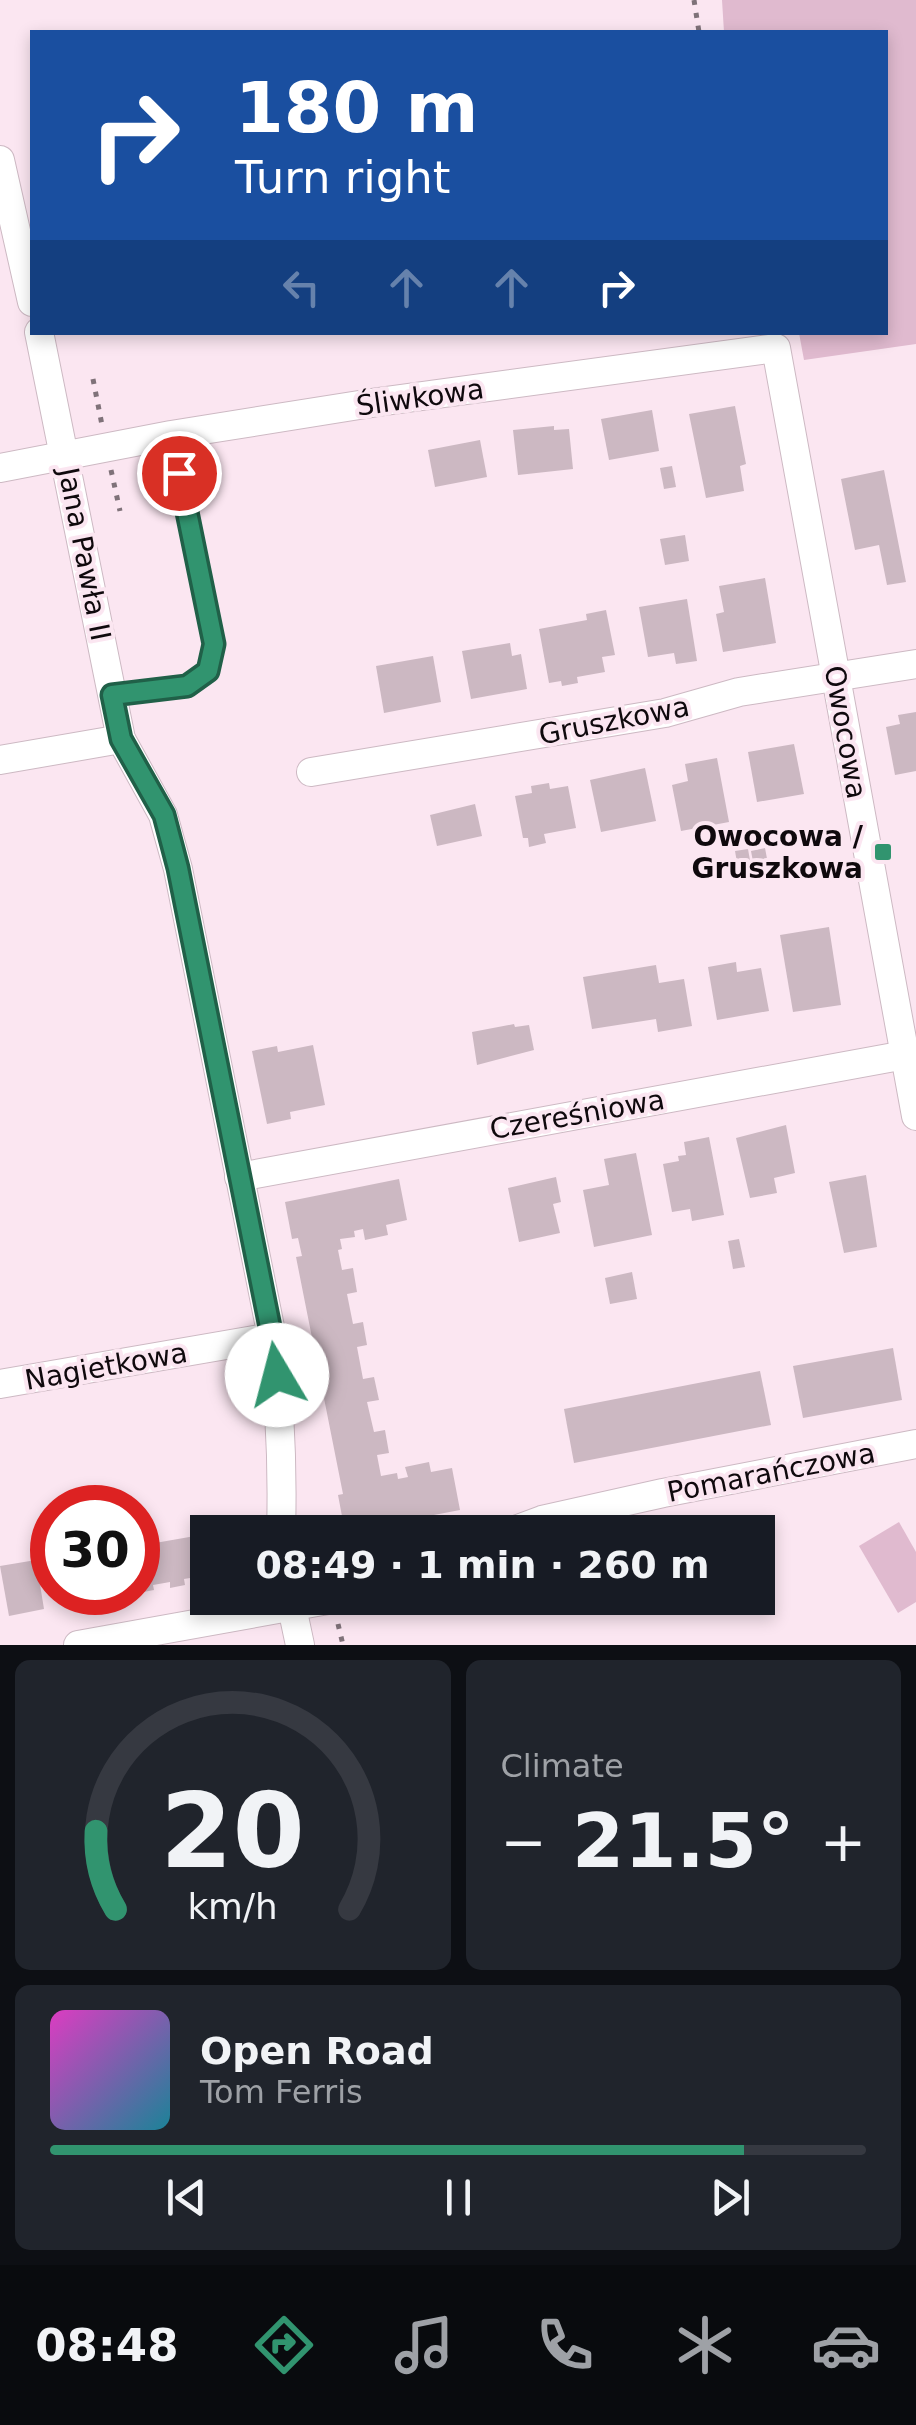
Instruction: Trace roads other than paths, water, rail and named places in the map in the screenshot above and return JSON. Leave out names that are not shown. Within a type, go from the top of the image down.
[{"type":"street","points":[[0,160],[7,222],[30,296]]},
{"type":"street","name":"Jana Pawła II","points":[[41,335],[121,739],[164,815],[178,868],[272,1337],[282,1412],[282,1515]]},
{"type":"street","name":"Śliwkowa","points":[[0,468],[171,435],[378,402],[776,348]]},
{"type":"street","name":"Owocowa","points":[[776,348],[911,1054],[916,1116]]},
{"type":"street","name":"Gruszkowa","points":[[311,772],[665,713],[739,692],[916,664]]},
{"type":"street","points":[[0,760],[121,739]]},
{"type":"street","name":"Czereśniowa","points":[[239,1177],[911,1054]]},
{"type":"street","name":"Nagietkowa","points":[[0,1384],[272,1337]]},
{"type":"street","name":"Pomarańczowa","points":[[564,1515],[916,1444]]},
{"type":"street","points":[[78,1645],[231,1615]]},
{"type":"street","points":[[294,1615],[300,1645]]},
{"type":"lane","points":[[112,695],[187,686],[208,671],[214,644],[171,435]]},
{"type":"place","name":"Owocowa / Gruszkowa","points":[[883,852]]}]
